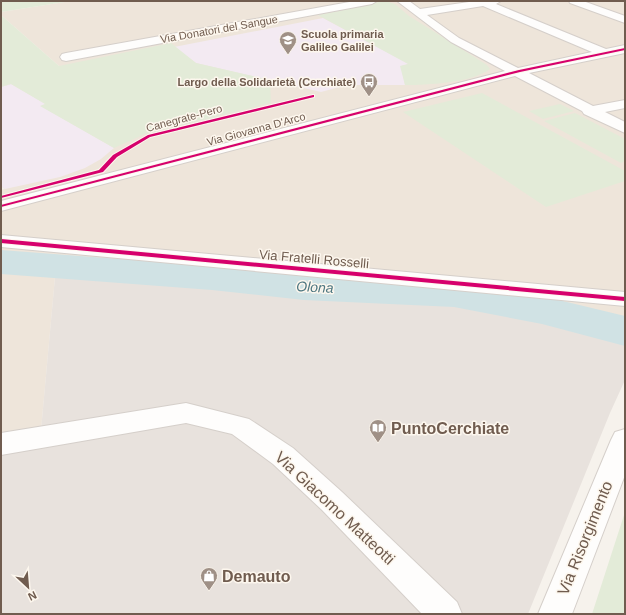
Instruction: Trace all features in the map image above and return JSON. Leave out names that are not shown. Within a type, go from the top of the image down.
[{"type":"street","name":"Via Donatori del Sangue","points":[[66,57],[372,1]]},
{"type":"street","points":[[402,1],[448,36],[589,111],[625,128]]},
{"type":"street","points":[[574,1],[625,20]]},
{"type":"street","points":[[418,14],[491,2],[604,53]]},
{"type":"street","name":"Via Giovanna D'Arco","points":[[1,206],[338,111],[429,94],[515,72],[625,49]]},
{"type":"street","points":[[394,90],[429,94]]},
{"type":"street","points":[[589,111],[625,104]]},
{"type":"street","name":"Via Fratelli Rosselli","points":[[1,242],[625,299]]},
{"type":"street","name":"Via Giacomo Matteotti","points":[[1,444],[186,413],[240,426],[283,456],[332,501],[445,614]]},
{"type":"street","name":"Via Risorgimento","points":[[555,614],[625,440]]},
{"type":"shaded area","points":[[71,1],[625,1],[625,321],[494,292],[307,278],[1,251],[1,190],[5,189],[1,186],[1,87],[59,66],[1,15],[1,12]]},
{"type":"shaded area","name":"Scuola primaria Galileo Galilei","points":[[323,18],[409,64],[401,66],[405,85],[347,85],[321,92],[196,63],[174,47]]},
{"type":"shaded area","points":[[11,84],[46,104],[41,106],[114,148],[101,159],[85,168],[60,177],[5,189],[1,186],[1,87]]},
{"type":"shaded area","points":[[1,270],[55,277],[41,430],[1,437]]},
{"type":"shaded area","points":[[55,277],[169,282],[444,306],[475,307],[554,325],[625,344],[625,380],[610,413],[528,614],[1,614],[1,437],[41,430]]},
{"type":"green space","points":[[1,1],[71,1],[1,12]]},
{"type":"green space","points":[[385,1],[395,4],[409,16],[487,65],[490,69],[482,74],[461,80],[437,84],[405,85],[400,66],[408,64],[318,15]]},
{"type":"green space","points":[[1,15],[59,66],[171,43],[196,63],[270,80],[271,103],[145,134],[114,148],[40,106],[45,104],[11,84],[1,87]]},
{"type":"green space","points":[[482,93],[625,171],[625,181],[546,207],[403,112]]},
{"type":"green space","points":[[560,104],[574,111],[543,119],[529,111]]},
{"type":"green space","points":[[575,113],[625,139],[625,161],[621,163],[544,121]]},
{"type":"green space","points":[[625,512],[625,614],[592,614]]},
{"type":"waterway","name":"Olona","points":[[1,262],[212,278],[304,287],[454,294],[542,310],[625,331]]},
{"type":"cycle path","points":[[1,206],[520,71],[625,49]]},
{"type":"cycle path","name":"Canegrate-Pero","points":[[1,197],[101,171],[115,156],[149,136],[313,96]]},
{"type":"cycle path","points":[[1,241],[625,299]]},
{"type":"place","name":"Scuola primaria Galileo Galilei","points":[[288,55]]},
{"type":"place","name":"Largo della Solidarietà (Cerchiate)","points":[[369,97]]},
{"type":"place","name":"PuntoCerchiate","points":[[378,443]]},
{"type":"place","name":"Demauto","points":[[209,591]]}]
